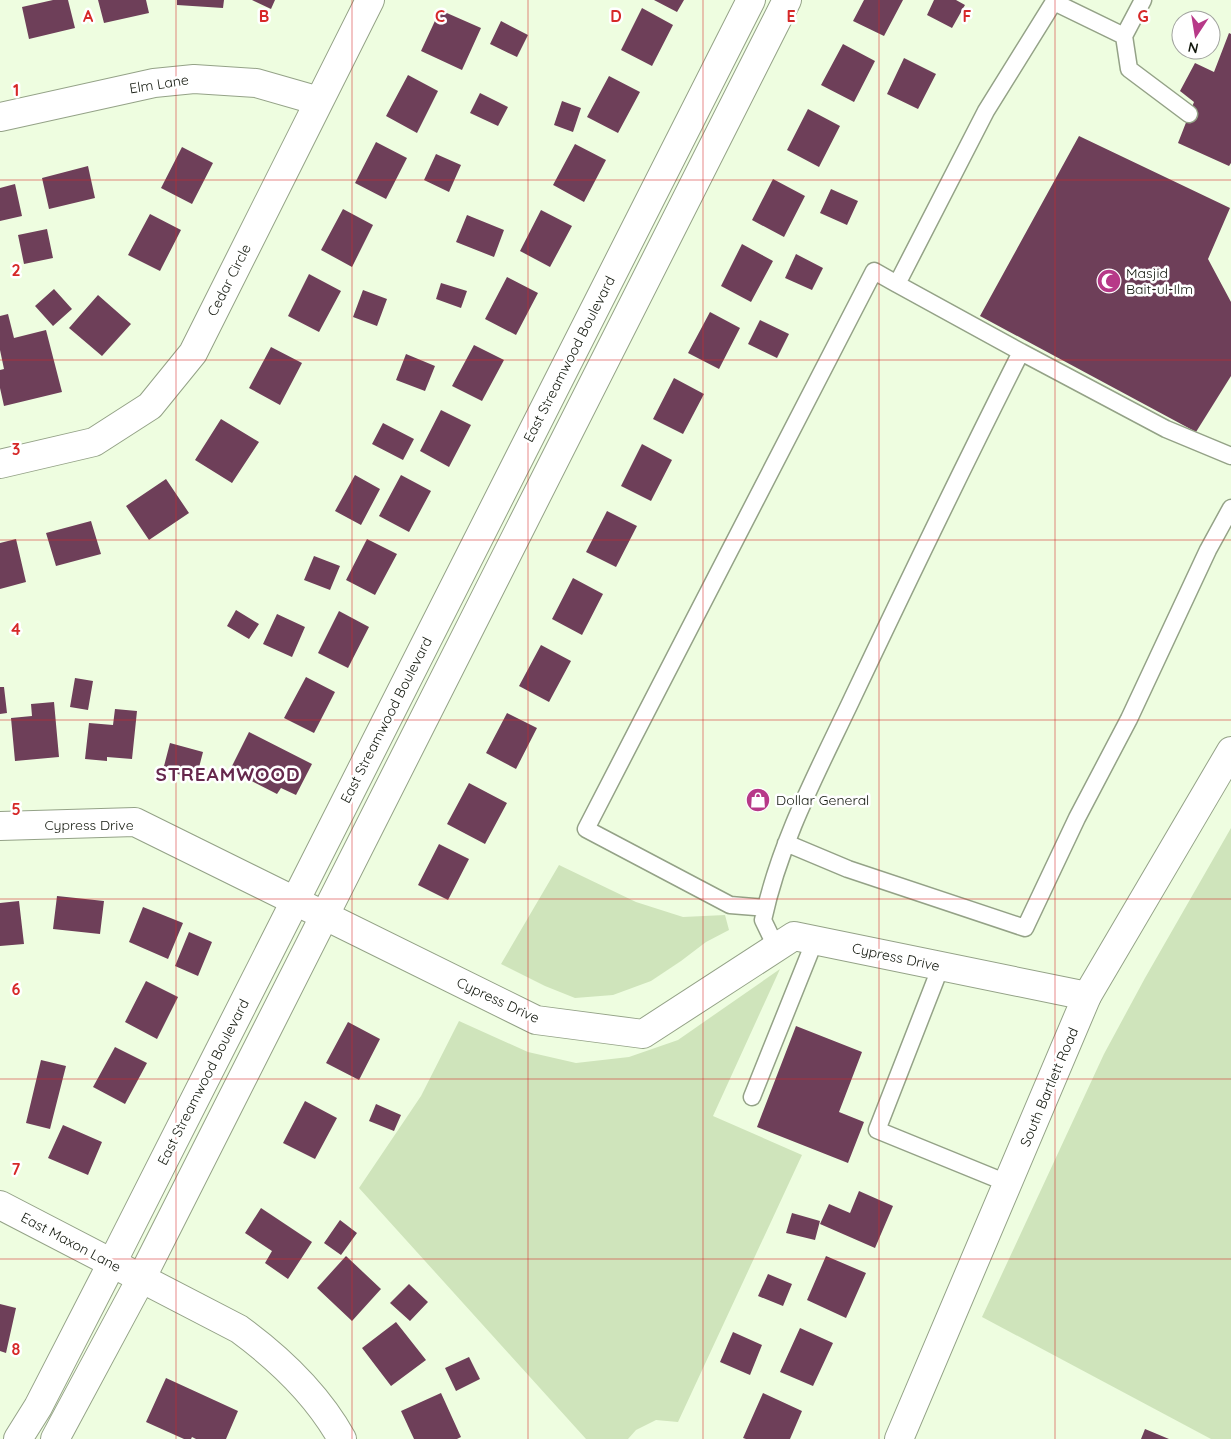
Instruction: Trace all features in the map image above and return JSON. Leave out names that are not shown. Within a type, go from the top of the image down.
[{"type":"street","name":"Cedar Circle","points":[[0,464],[94,442],[150,406],[192,352],[370,0]]},
{"type":"street","name":"East Streamwood Boulevard","points":[[18,1439],[38,1407],[112,1263],[751,0]]},
{"type":"street","points":[[56,1439],[141,1278],[788,0]]},
{"type":"street","name":"Elm Lane","points":[[0,117],[154,83],[194,79],[256,83],[319,101]]},
{"type":"street","name":"South Bartlett Road","points":[[899,1439],[1087,996],[1231,751]]},
{"type":"street","name":"Cypress Drive","points":[[0,826],[135,822],[536,1020],[643,1034],[794,936],[1087,996]]},
{"type":"street","name":"East Maxon Lane","points":[[0,1205],[239,1329],[268,1350],[287,1367],[334,1424],[342,1439]]},
{"type":"lane","points":[[1143,0],[1124,36],[1129,69],[1189,114]]},
{"type":"lane","points":[[897,284],[986,111],[1055,1],[1124,36]]},
{"type":"lane","points":[[766,908],[730,905],[586,829],[874,271],[1166,429],[1231,456]]},
{"type":"lane","points":[[776,948],[763,920],[786,843],[822,759],[1021,352]]},
{"type":"lane","points":[[786,843],[848,869],[1025,928],[1077,818],[1129,719],[1208,550],[1231,508]]},
{"type":"lane","points":[[752,1097],[815,940]]},
{"type":"lane","points":[[941,966],[877,1130],[1008,1184]]},
{"type":"green space","points":[[1231,828],[1231,1439],[1211,1439],[982,1317],[1104,1054]]},
{"type":"green space","points":[[559,865],[636,902],[683,917],[725,915],[729,930],[706,942],[651,981],[613,995],[575,998],[545,986],[501,964]]},
{"type":"green space","points":[[780,969],[713,1116],[802,1155],[678,1422],[656,1420],[636,1430],[628,1439],[586,1439],[359,1188],[421,1096],[459,1021],[528,1052],[576,1063],[629,1057],[678,1040]]},
{"type":"building","points":[[53,0],[68,0],[75,28],[29,39],[22,7]]},
{"type":"building","points":[[98,0],[146,0],[149,13],[104,23]]},
{"type":"building","points":[[177,0],[224,0],[223,8],[177,5]]},
{"type":"building","points":[[252,0],[275,0],[271,9]]},
{"type":"building","points":[[654,0],[684,0],[677,12]]},
{"type":"building","points":[[864,0],[903,0],[884,36],[853,21]]},
{"type":"building","points":[[934,0],[956,0],[965,5],[952,28],[927,15]]},
{"type":"building","points":[[642,8],[673,25],[652,66],[621,50]]},
{"type":"building","points":[[440,10],[481,28],[462,70],[421,51]]},
{"type":"building","points":[[501,21],[528,35],[517,57],[490,44]]},
{"type":"building","points":[[1229,33],[1231,34],[1231,163],[1229,166],[1178,143],[1194,102],[1180,91],[1195,63],[1214,72],[1219,60],[1221,60],[1221,54]]},
{"type":"building","points":[[843,44],[875,61],[854,102],[821,85]]},
{"type":"building","points":[[904,58],[936,74],[918,109],[887,94]]},
{"type":"building","points":[[408,75],[438,91],[417,133],[386,116]]},
{"type":"building","points":[[609,76],[640,92],[618,133],[587,117]]},
{"type":"building","points":[[480,93],[508,107],[498,126],[470,113]]},
{"type":"building","points":[[562,101],[581,108],[573,132],[554,125]]},
{"type":"building","points":[[808,109],[840,126],[819,167],[787,150]]},
{"type":"building","name":"Masjid Bait-ul-Ilm","points":[[1079,136],[1230,208],[1208,259],[1231,302],[1231,376],[1196,432],[980,316]]},
{"type":"building","points":[[376,142],[407,158],[386,199],[355,183]]},
{"type":"building","points":[[575,144],[606,160],[584,202],[553,185]]},
{"type":"building","points":[[182,147],[213,163],[192,204],[161,188]]},
{"type":"building","points":[[436,154],[461,165],[449,192],[424,180]]},
{"type":"building","points":[[88,166],[95,198],[49,209],[42,178]]},
{"type":"building","points":[[773,179],[805,196],[784,237],[752,220]]},
{"type":"building","points":[[15,184],[22,216],[0,221],[0,188]]},
{"type":"building","points":[[831,189],[858,201],[847,225],[820,213]]},
{"type":"building","points":[[343,209],[373,225],[352,267],[321,250]]},
{"type":"building","points":[[541,210],[572,226],[550,267],[520,251]]},
{"type":"building","points":[[150,214],[181,230],[160,271],[128,255]]},
{"type":"building","points":[[467,215],[504,230],[494,257],[456,242]]},
{"type":"building","points":[[47,229],[53,258],[24,264],[18,235]]},
{"type":"building","points":[[742,244],[773,261],[751,302],[721,286]]},
{"type":"building","points":[[796,254],[823,268],[812,290],[785,278]]},
{"type":"building","points":[[309,274],[341,291],[319,332],[288,316]]},
{"type":"building","points":[[507,277],[538,293],[516,335],[485,319]]},
{"type":"building","points":[[441,283],[467,291],[461,308],[436,299]]},
{"type":"building","points":[[54,289],[72,309],[53,326],[35,306]]},
{"type":"building","points":[[363,290],[387,299],[377,326],[353,317]]},
{"type":"building","points":[[98,295],[131,324],[102,356],[69,328]]},
{"type":"building","points":[[710,312],[740,328],[719,369],[688,353]]},
{"type":"building","points":[[8,314],[14,338],[46,330],[62,392],[4,406],[0,388],[0,370],[4,369],[0,350],[0,316]]},
{"type":"building","points":[[760,320],[789,334],[777,358],[748,344]]},
{"type":"building","points":[[474,345],[504,360],[482,401],[452,386]]},
{"type":"building","points":[[271,347],[302,363],[280,405],[249,388]]},
{"type":"building","points":[[406,354],[435,366],[425,391],[396,380]]},
{"type":"building","points":[[674,378],[704,394],[683,434],[653,419]]},
{"type":"building","points":[[441,410],[471,425],[449,467],[420,451]]},
{"type":"building","points":[[221,419],[259,442],[232,483],[195,460]]},
{"type":"building","points":[[383,423],[414,439],[403,460],[372,444]]},
{"type":"building","points":[[642,444],[672,460],[651,501],[621,486]]},
{"type":"building","points":[[355,475],[380,489],[361,525],[335,511]]},
{"type":"building","points":[[401,475],[431,491],[409,532],[379,516]]},
{"type":"building","points":[[166,479],[189,513],[149,540],[126,506]]},
{"type":"building","points":[[607,511],[637,526],[616,567],[586,552]]},
{"type":"building","points":[[91,521],[101,554],[56,566],[46,533]]},
{"type":"building","points":[[16,539],[26,582],[0,589],[0,543]]},
{"type":"building","points":[[367,539],[397,554],[375,595],[346,580]]},
{"type":"building","points":[[314,556],[340,566],[330,590],[304,580]]},
{"type":"building","points":[[573,578],[603,594],[582,635],[552,619]]},
{"type":"building","points":[[236,610],[259,624],[249,639],[227,626]]},
{"type":"building","points":[[339,611],[369,627],[348,668],[318,653]]},
{"type":"building","points":[[277,614],[305,627],[292,657],[263,644]]},
{"type":"building","points":[[541,645],[571,661],[549,702],[519,686]]},
{"type":"building","points":[[306,677],[335,692],[314,733],[284,718]]},
{"type":"building","points":[[75,678],[93,681],[88,710],[70,707]]},
{"type":"building","points":[[0,687],[4,687],[7,713],[0,714]]},
{"type":"building","points":[[54,702],[59,757],[15,761],[11,718],[32,716],[31,704]]},
{"type":"building","points":[[115,709],[137,711],[132,759],[107,757],[107,761],[85,759],[89,723],[113,725]]},
{"type":"building","points":[[507,713],[537,728],[516,769],[486,753]]},
{"type":"building","points":[[249,732],[312,764],[296,795],[281,788],[277,794],[230,770]]},
{"type":"building","points":[[170,743],[203,752],[196,779],[163,770]]},
{"type":"building","points":[[469,783],[507,803],[485,844],[447,824]]},
{"type":"building","points":[[439,844],[469,859],[448,900],[418,885]]},
{"type":"building","points":[[57,896],[104,901],[100,934],[53,929]]},
{"type":"building","points":[[19,901],[24,944],[0,946],[0,903]]},
{"type":"building","points":[[143,907],[183,923],[168,959],[129,942]]},
{"type":"building","points":[[189,932],[212,942],[198,976],[175,966]]},
{"type":"building","points":[[146,981],[178,997],[157,1039],[125,1022]]},
{"type":"building","points":[[348,1022],[380,1039],[359,1080],[326,1063]]},
{"type":"building","points":[[796,1026],[862,1052],[839,1112],[864,1122],[848,1163],[757,1127]]},
{"type":"building","points":[[115,1047],[147,1063],[125,1104],[93,1087]]},
{"type":"building","points":[[41,1060],[66,1066],[50,1129],[26,1123]]},
{"type":"building","points":[[305,1101],[337,1118],[315,1159],[283,1143]]},
{"type":"building","points":[[376,1104],[401,1115],[394,1131],[369,1121]]},
{"type":"building","points":[[63,1125],[102,1142],[88,1175],[48,1158]]},
{"type":"building","points":[[859,1191],[893,1206],[875,1248],[820,1224],[829,1204],[850,1213]]},
{"type":"building","points":[[261,1208],[312,1242],[288,1279],[265,1263],[272,1251],[245,1233]]},
{"type":"building","points":[[792,1213],[820,1221],[815,1240],[786,1233]]},
{"type":"building","points":[[340,1220],[357,1233],[341,1255],[324,1243]]},
{"type":"building","points":[[346,1256],[381,1289],[352,1321],[317,1288]]},
{"type":"building","points":[[826,1256],[866,1273],[846,1318],[807,1300]]},
{"type":"building","points":[[768,1274],[792,1284],[783,1306],[758,1296]]},
{"type":"building","points":[[409,1284],[428,1302],[410,1321],[390,1303]]},
{"type":"building","points":[[0,1304],[16,1308],[6,1353],[0,1351]]},
{"type":"building","points":[[396,1322],[426,1360],[391,1386],[362,1348]]},
{"type":"building","points":[[800,1328],[833,1343],[813,1386],[780,1372]]},
{"type":"building","points":[[733,1332],[762,1345],[750,1375],[720,1362]]},
{"type":"building","points":[[469,1357],[480,1379],[456,1391],[445,1368]]},
{"type":"building","points":[[166,1378],[238,1411],[226,1439],[196,1439],[192,1437],[191,1439],[184,1439],[146,1422]]},
{"type":"building","points":[[441,1393],[461,1437],[457,1439],[414,1439],[401,1411]]},
{"type":"building","points":[[763,1393],[802,1411],[790,1439],[743,1438]]},
{"type":"building","points":[[1145,1429],[1169,1439],[1141,1439]]},
{"type":"place","name":"Masjid Bait-ul-Ilm","points":[[1109,281]]},
{"type":"place","name":"Dollar General","points":[[758,800]]},
{"type":"district","name":"STREAMWOOD","points":[[228,774]]}]
